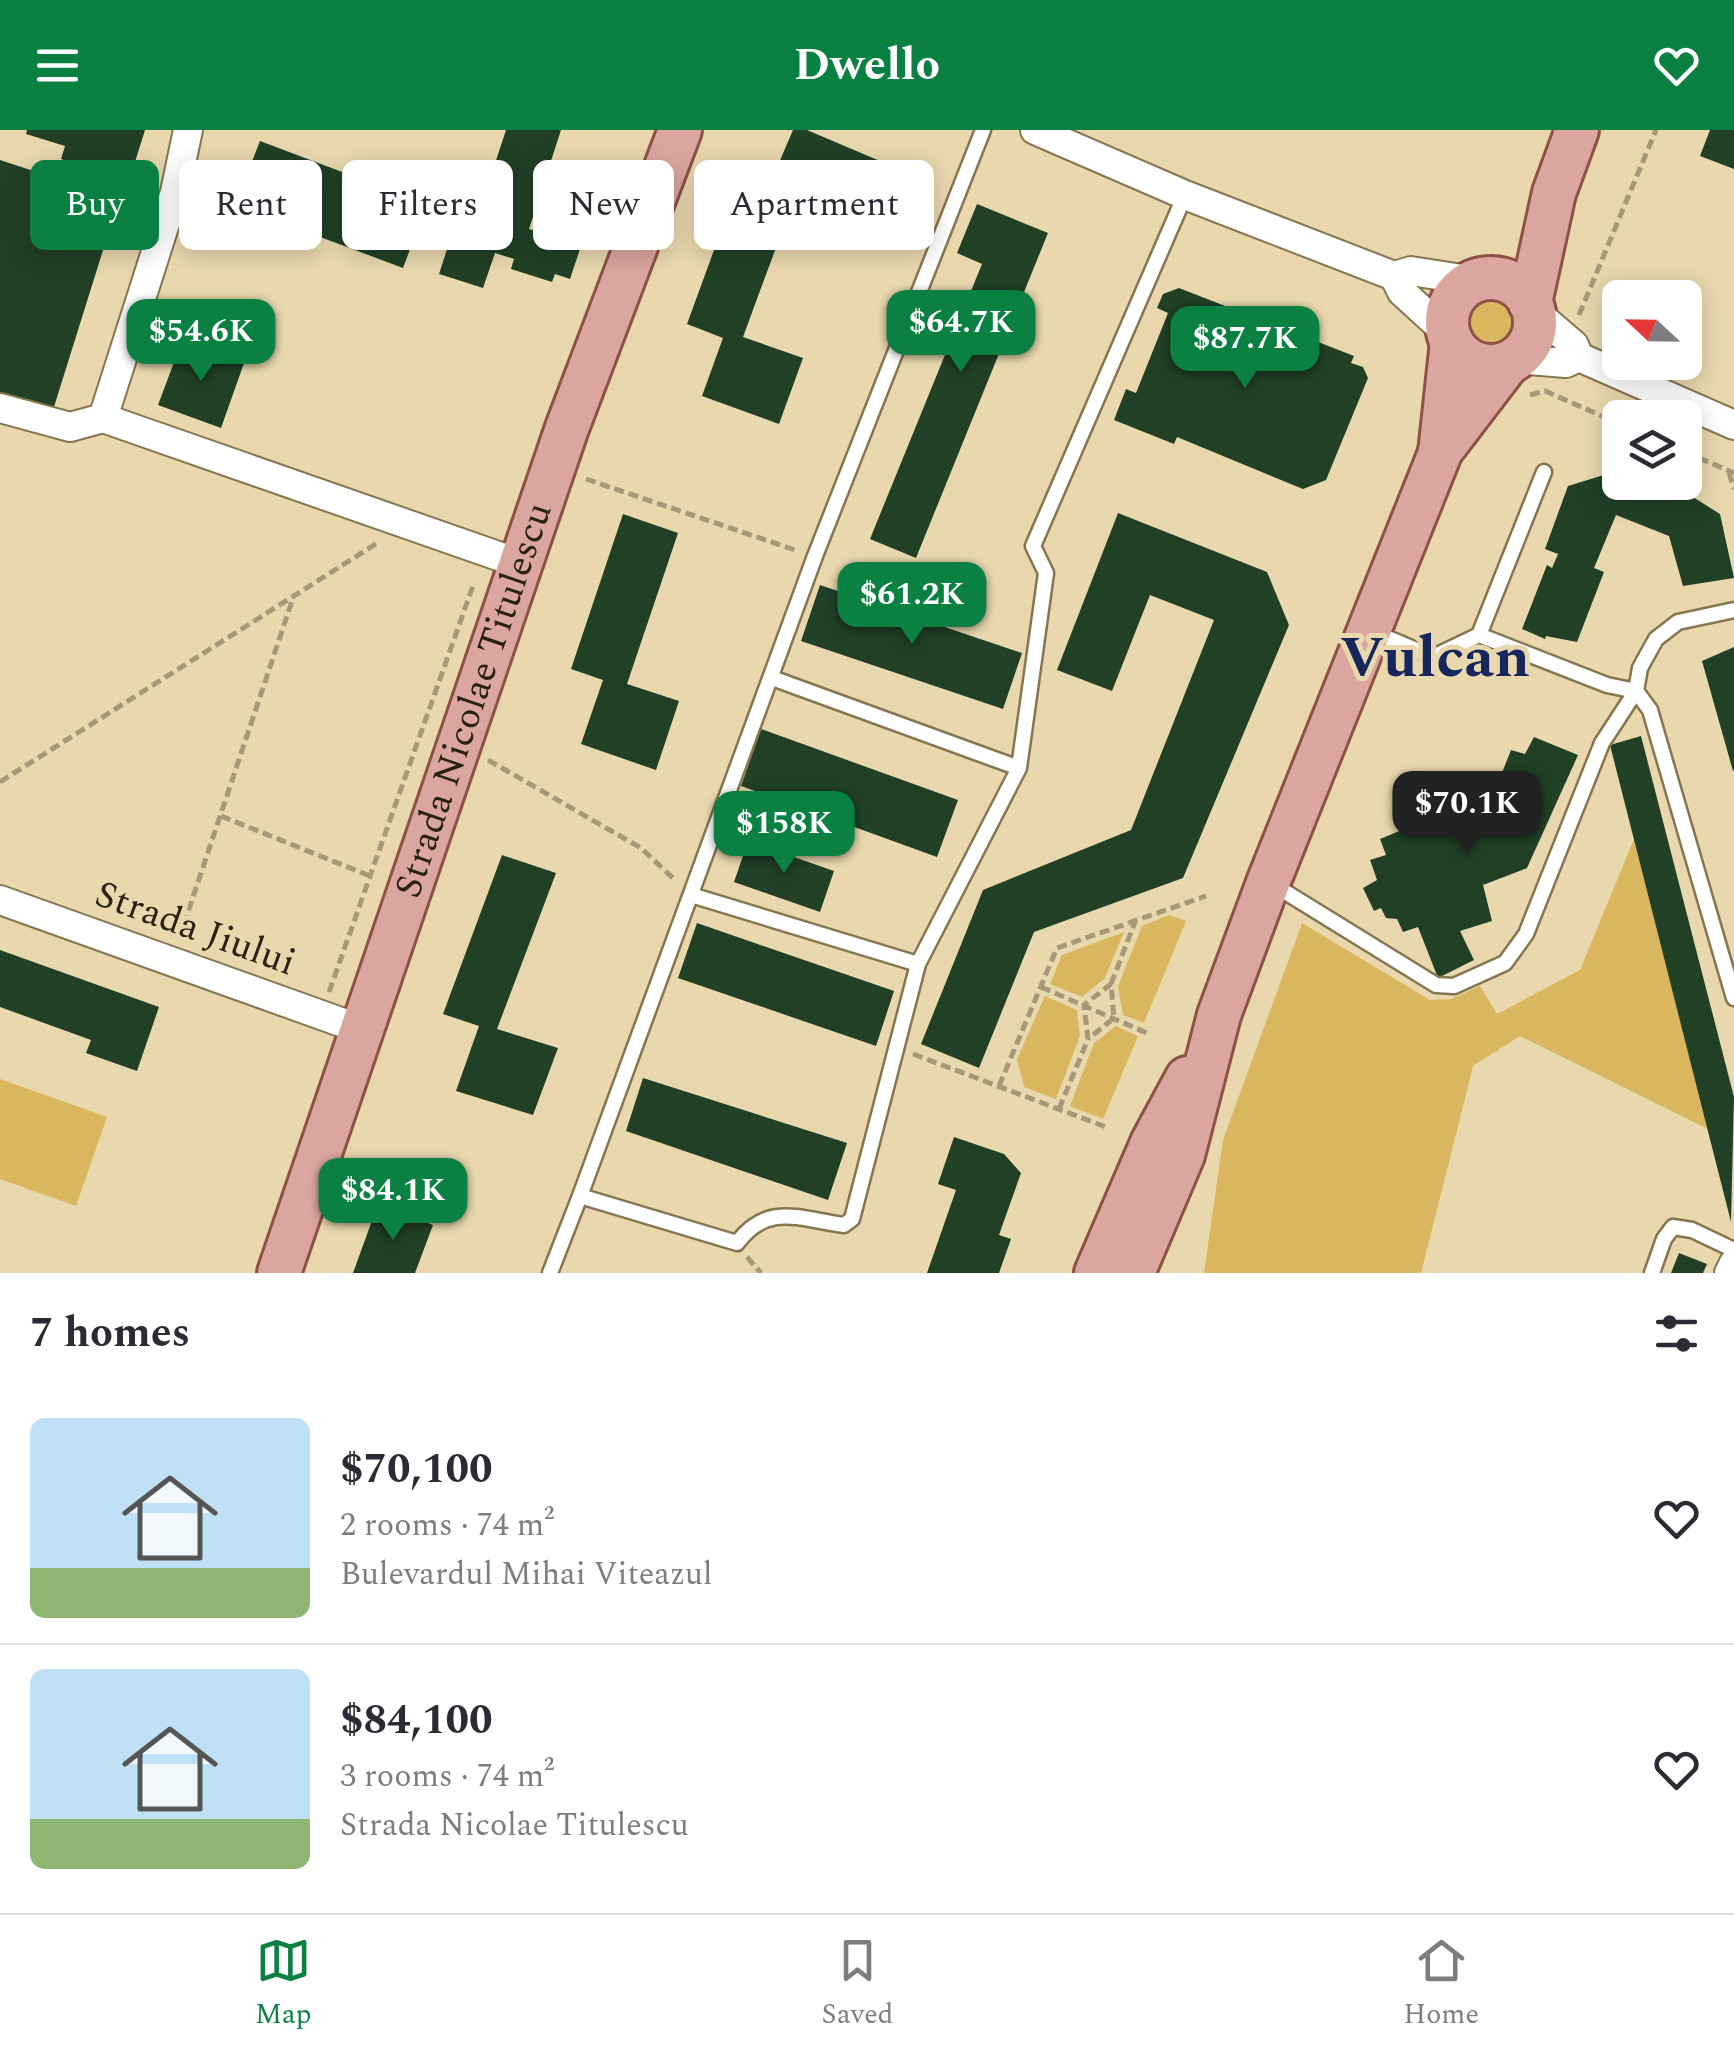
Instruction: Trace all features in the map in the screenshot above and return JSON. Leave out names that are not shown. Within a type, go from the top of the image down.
[{"type":"main road","name":"Strada Nicolae Titulescu","points":[[279,1273],[459,743],[503,558],[554,468],[680,130]]},
{"type":"main road","points":[[1440,453],[1511,373],[1532,335],[1532,306],[1554,193],[1578,130]]},
{"type":"main road","points":[[1132,1273],[1183,1155],[1220,1015],[1268,883],[1440,453],[1453,299],[1479,280],[1554,193]]},
{"type":"main road","points":[[1479,280],[1512,283],[1532,306]]},
{"type":"main road","points":[[1450,338],[1477,364],[1511,373]]},
{"type":"main road","points":[[1096,1273],[1152,1143],[1220,1015]]},
{"type":"street","points":[[103,418],[175,192],[188,130]]},
{"type":"street","points":[[1035,130],[1185,195],[1394,276],[1410,271],[1479,280]]},
{"type":"street","points":[[1394,276],[1402,292],[1450,338]]},
{"type":"street","points":[[1532,306],[1574,345],[1734,425]]},
{"type":"street","points":[[1511,373],[1566,363],[1576,344]]},
{"type":"street","points":[[0,408],[70,427],[103,418],[503,558]]},
{"type":"street","name":"Strada Jiului","points":[[0,900],[363,1030]]},
{"type":"street","points":[[1729,1273],[1734,1263]]},
{"type":"lane","points":[[550,1273],[815,556],[983,130]]},
{"type":"lane","points":[[580,1196],[737,1243],[751,1224],[770,1215],[844,1225],[852,1218],[918,964],[1019,768],[1046,574],[1033,546],[1185,195]]},
{"type":"lane","points":[[1479,636],[1544,472]]},
{"type":"lane","points":[[1268,883],[1300,898],[1436,985],[1454,986],[1506,962],[1526,934],[1602,743],[1636,691],[1640,668],[1656,639],[1678,622],[1734,610]]},
{"type":"lane","points":[[1370,631],[1432,656],[1479,636],[1607,685],[1636,691],[1658,730],[1734,998]]},
{"type":"lane","points":[[772,678],[1019,768]]},
{"type":"lane","points":[[691,896],[918,964]]},
{"type":"lane","points":[[1652,1273],[1664,1239],[1674,1227],[1692,1230],[1734,1250]]},
{"type":"path","points":[[1576,344],[1656,130]]},
{"type":"path","points":[[1511,373],[1602,416]]},
{"type":"path","points":[[1702,459],[1731,472],[1734,489]]},
{"type":"path","points":[[554,468],[815,556]]},
{"type":"path","points":[[0,782],[407,524]]},
{"type":"path","points":[[321,1014],[370,876],[503,558]]},
{"type":"path","points":[[172,960],[294,595]]},
{"type":"path","points":[[459,743],[641,848],[691,896]]},
{"type":"path","points":[[221,816],[370,876]]},
{"type":"path","points":[[999,1086],[1057,948],[1206,896]]},
{"type":"path","points":[[1114,1018],[1111,984],[1136,921]]},
{"type":"path","points":[[1084,1005],[1111,984]]},
{"type":"path","points":[[1042,987],[1150,1034]]},
{"type":"path","points":[[1059,1109],[1088,1038],[1084,1005]]},
{"type":"path","points":[[1088,1038],[1114,1018]]},
{"type":"path","points":[[896,1048],[1106,1127]]},
{"type":"shaded area","points":[[1492,295],[1511,302],[1518,321],[1511,340],[1492,347],[1473,340],[1466,321],[1473,302]]},
{"type":"shaded area","points":[[1634,839],[1708,1129],[1520,1036],[1473,1066],[1421,1273],[1204,1273],[1223,1140],[1302,923],[1430,1000],[1451,999],[1480,986],[1497,1014],[1580,970]]},
{"type":"shaded area","points":[[1169,915],[1186,921],[1144,1023],[1123,1015],[1118,986],[1142,926]]},
{"type":"shaded area","points":[[1124,932],[1105,978],[1082,997],[1050,984],[1062,955]]},
{"type":"shaded area","points":[[1045,996],[1077,1010],[1080,1036],[1056,1099],[1024,1087],[1017,1059]]},
{"type":"shaded area","points":[[1116,1026],[1138,1036],[1103,1119],[1070,1106],[1094,1043]]},
{"type":"shaded area","points":[[0,1079],[107,1117],[76,1206],[0,1179]]},
{"type":"building","points":[[27,130],[145,130],[136,160],[64,160],[65,146],[26,134]]},
{"type":"building","points":[[506,130],[561,130],[551,160],[533,160],[533,217],[529,229],[533,230],[533,250],[580,250],[570,279],[555,274],[552,282],[511,269],[514,259],[495,253],[483,288],[439,274],[447,250],[513,250],[513,160],[496,160]]},
{"type":"building","points":[[793,130],[807,130],[878,160],[780,160]]},
{"type":"building","points":[[1710,130],[1734,130],[1734,169],[1700,156]]},
{"type":"building","points":[[260,141],[310,160],[253,160]]},
{"type":"building","points":[[0,160],[30,170],[30,250],[103,250],[53,410],[0,393]]},
{"type":"building","points":[[322,164],[342,172],[342,245],[322,238]]},
{"type":"building","points":[[977,204],[1048,233],[916,558],[870,539],[982,264],[957,253]]},
{"type":"building","points":[[355,250],[410,250],[403,268]]},
{"type":"building","points":[[714,250],[775,250],[743,337],[803,358],[779,424],[702,396],[723,338],[687,324]]},
{"type":"building","points":[[1179,288],[1354,356],[1351,363],[1363,367],[1368,378],[1326,480],[1303,489],[1177,437],[1174,444],[1114,420],[1126,389],[1136,393],[1168,313],[1157,308],[1163,294]]},
{"type":"building","points":[[182,341],[244,363],[221,428],[158,405]]},
{"type":"building","points":[[1602,476],[1602,500],[1698,500],[1720,514],[1734,578],[1683,586],[1669,536],[1616,515],[1594,568],[1604,572],[1577,642],[1546,636],[1545,639],[1522,629],[1547,565],[1552,568],[1558,554],[1545,549],[1568,486]]},
{"type":"building","points":[[1118,513],[1267,572],[1289,625],[1183,878],[1034,932],[979,1068],[921,1044],[983,890],[1131,830],[1214,620],[1150,595],[1112,691],[1057,670]]},
{"type":"building","points":[[623,514],[678,533],[627,684],[679,701],[656,770],[581,744],[603,680],[571,669]]},
{"type":"building","points":[[820,585],[1022,653],[1003,709],[801,641]]},
{"type":"building","points":[[1734,647],[1734,770],[1733,771],[1702,661]]},
{"type":"building","points":[[761,729],[958,800],[937,857],[741,786]]},
{"type":"building","points":[[1641,736],[1734,1097],[1731,1222],[1610,745]]},
{"type":"building","points":[[1534,737],[1578,755],[1527,868],[1483,885],[1492,921],[1460,931],[1474,960],[1438,978],[1418,927],[1403,932],[1397,919],[1386,918],[1381,908],[1374,911],[1363,888],[1377,880],[1370,860],[1386,855],[1380,839],[1414,825],[1418,810],[1433,806],[1438,812],[1450,809],[1458,837],[1481,826],[1511,750],[1525,754]]},
{"type":"building","points":[[748,841],[834,871],[820,912],[734,882]]},
{"type":"building","points":[[502,855],[556,873],[497,1029],[558,1048],[533,1115],[456,1091],[479,1026],[443,1014]]},
{"type":"building","points":[[697,923],[894,991],[876,1046],[678,978]]},
{"type":"building","points":[[0,950],[159,1007],[137,1071],[86,1053],[91,1040],[0,1007]]},
{"type":"building","points":[[643,1078],[847,1143],[828,1200],[626,1131]]},
{"type":"building","points":[[954,1137],[1004,1154],[1021,1173],[999,1235],[1011,1239],[999,1273],[927,1273],[956,1190],[938,1184]]},
{"type":"building","points":[[378,1204],[433,1225],[415,1273],[353,1273]]},
{"type":"building","points":[[1679,1253],[1707,1264],[1703,1273],[1671,1273]]},
{"type":"district","name":"Vulcan","points":[[1435,659]]}]
